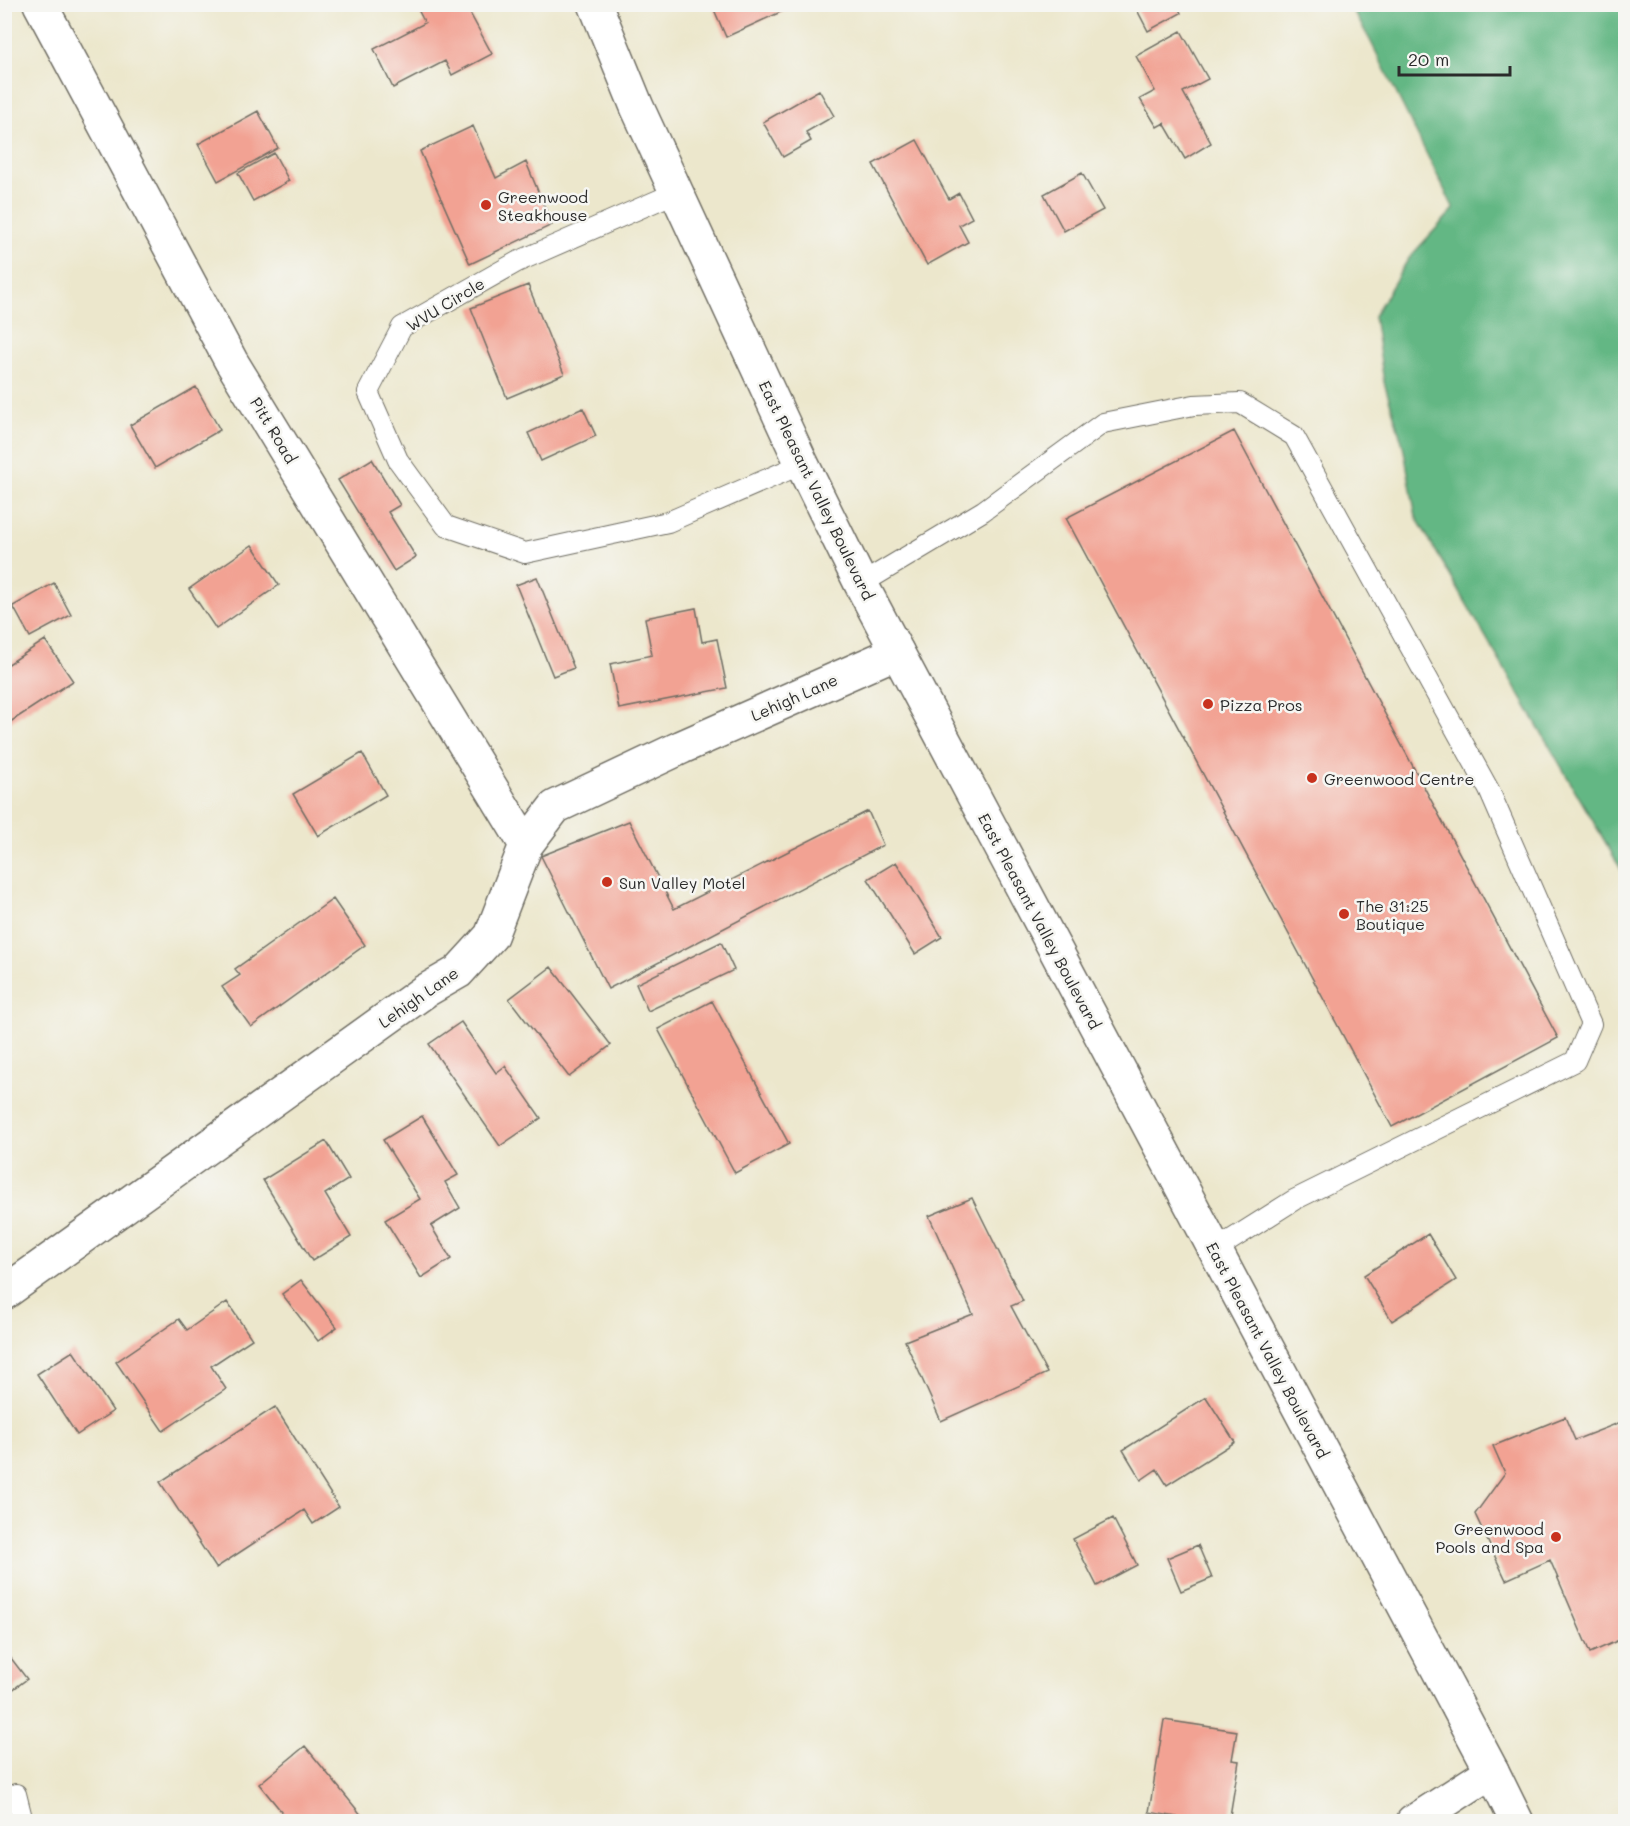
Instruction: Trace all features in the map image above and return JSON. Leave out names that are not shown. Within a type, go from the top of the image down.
[{"type":"street","name":"Pitt Road","points":[[40,4],[231,361],[526,845]]},
{"type":"street","name":"East Pleasant Valley Boulevard","points":[[596,4],[637,107],[802,464],[861,584],[1517,1821]]},
{"type":"street","name":"Lehigh Lane","points":[[4,1293],[425,991],[458,972],[491,936],[526,845],[555,807],[682,747],[897,652]]},
{"type":"street","points":[[1413,1821],[1492,1771]]},
{"type":"lane","name":"WVU Circle","points":[[677,192],[518,262],[402,327],[368,392],[398,460],[446,526],[525,553],[668,522],[802,464]]},
{"type":"lane","points":[[861,584],[983,511],[1103,423],[1194,405],[1240,403],[1294,436],[1489,790],[1591,1024],[1575,1061],[1294,1200],[1215,1250]]},
{"type":"lane","points":[[16,1794],[22,1821]]},
{"type":"green space","points":[[1350,5],[1625,5],[1625,876],[1416,517],[1403,445],[1384,382],[1374,316],[1409,258],[1454,209],[1370,40]]},
{"type":"building","points":[[415,4],[465,4],[492,54],[452,75],[445,61],[393,88],[374,49],[425,23]]},
{"type":"building","points":[[1134,4],[1176,4],[1181,13],[1148,31]]},
{"type":"building","points":[[712,5],[796,5],[726,37]]},
{"type":"building","points":[[1181,31],[1208,79],[1183,92],[1211,143],[1185,159],[1164,123],[1157,127],[1140,99],[1155,91],[1136,56]]},
{"type":"building","points":[[819,90],[834,116],[806,132],[811,141],[783,157],[763,122]]},
{"type":"building","points":[[258,111],[278,148],[218,181],[198,144]]},
{"type":"building","points":[[473,126],[496,178],[526,162],[552,225],[470,264],[420,151]]},
{"type":"building","points":[[917,140],[949,199],[959,193],[972,218],[959,225],[968,242],[927,265],[873,164]]},
{"type":"building","points":[[274,153],[289,181],[253,201],[238,173]]},
{"type":"building","points":[[1082,173],[1103,210],[1064,231],[1044,194]]},
{"type":"building","points":[[528,285],[564,374],[507,398],[471,308]]},
{"type":"building","points":[[196,387],[220,430],[155,468],[130,425]]},
{"type":"building","points":[[583,408],[596,436],[541,461],[528,433]]},
{"type":"building","name":"Greenwood Centre","points":[[1234,431],[1558,1038],[1392,1127],[1066,518]]},
{"type":"building","points":[[372,459],[400,505],[388,512],[416,557],[394,571],[338,480]]},
{"type":"building","points":[[252,545],[279,585],[216,629],[189,589]]},
{"type":"building","points":[[537,577],[574,668],[553,676],[516,585]]},
{"type":"building","points":[[54,583],[71,615],[30,637],[13,606]]},
{"type":"building","points":[[696,608],[702,642],[717,639],[727,688],[619,709],[610,664],[652,655],[645,618]]},
{"type":"building","points":[[45,640],[73,681],[4,726],[4,667]]},
{"type":"building","points":[[362,753],[386,795],[318,836],[293,794]]},
{"type":"building","name":"Sun Valley Motel","points":[[868,811],[883,845],[608,989],[541,856],[629,821],[674,909]]},
{"type":"building","points":[[896,862],[942,937],[915,954],[868,879]]},
{"type":"building","points":[[333,899],[365,945],[251,1027],[222,987],[240,975],[235,969]]},
{"type":"building","points":[[721,942],[734,970],[648,1011],[636,984]]},
{"type":"building","points":[[551,967],[611,1045],[569,1077],[509,999]]},
{"type":"building","points":[[712,1001],[789,1144],[735,1173],[658,1029]]},
{"type":"building","points":[[461,1022],[496,1073],[505,1066],[541,1118],[500,1146],[429,1044]]},
{"type":"building","points":[[422,1116],[458,1175],[445,1182],[460,1208],[431,1226],[451,1259],[421,1278],[385,1220],[420,1199],[383,1140]]},
{"type":"building","points":[[326,1141],[349,1179],[325,1194],[351,1237],[312,1261],[263,1180]]},
{"type":"building","points":[[972,1198],[1023,1301],[1011,1306],[1047,1373],[941,1421],[905,1341],[973,1314],[929,1216]]},
{"type":"building","points":[[1428,1234],[1456,1280],[1392,1321],[1364,1275]]},
{"type":"building","points":[[301,1280],[337,1327],[318,1341],[282,1294]]},
{"type":"building","points":[[227,1302],[252,1339],[211,1366],[226,1389],[163,1431],[116,1362],[179,1319],[187,1330]]},
{"type":"building","points":[[73,1351],[113,1411],[77,1435],[37,1374]]},
{"type":"building","points":[[1206,1397],[1235,1442],[1167,1485],[1157,1469],[1141,1480],[1123,1450]]},
{"type":"building","points":[[275,1407],[339,1507],[313,1524],[304,1510],[216,1568],[160,1482]]},
{"type":"building","name":"Greenwood Pools and Spa","points":[[1565,1417],[1575,1440],[1626,1420],[1626,1637],[1590,1653],[1550,1560],[1506,1580],[1475,1514],[1505,1473],[1493,1446]]},
{"type":"building","points":[[1113,1518],[1137,1565],[1097,1586],[1073,1539]]},
{"type":"building","points":[[1198,1545],[1212,1578],[1181,1591],[1167,1558]]},
{"type":"building","points":[[4,1649],[27,1679],[4,1696]]},
{"type":"building","points":[[1164,1720],[1237,1731],[1232,1760],[1239,1761],[1229,1822],[1176,1822],[1177,1817],[1149,1812]]},
{"type":"building","points":[[305,1746],[367,1822],[290,1822],[259,1784]]},
{"type":"place","name":"Greenwood Steakhouse","points":[[486,205]]},
{"type":"place","name":"Pizza Pros","points":[[1208,704]]},
{"type":"place","name":"Greenwood Centre","points":[[1312,778]]},
{"type":"place","name":"Sun Valley Motel","points":[[607,882]]},
{"type":"place","name":"The 31:25 Boutique","points":[[1344,914]]},
{"type":"place","name":"Greenwood Pools and Spa","points":[[1556,1537]]}]
